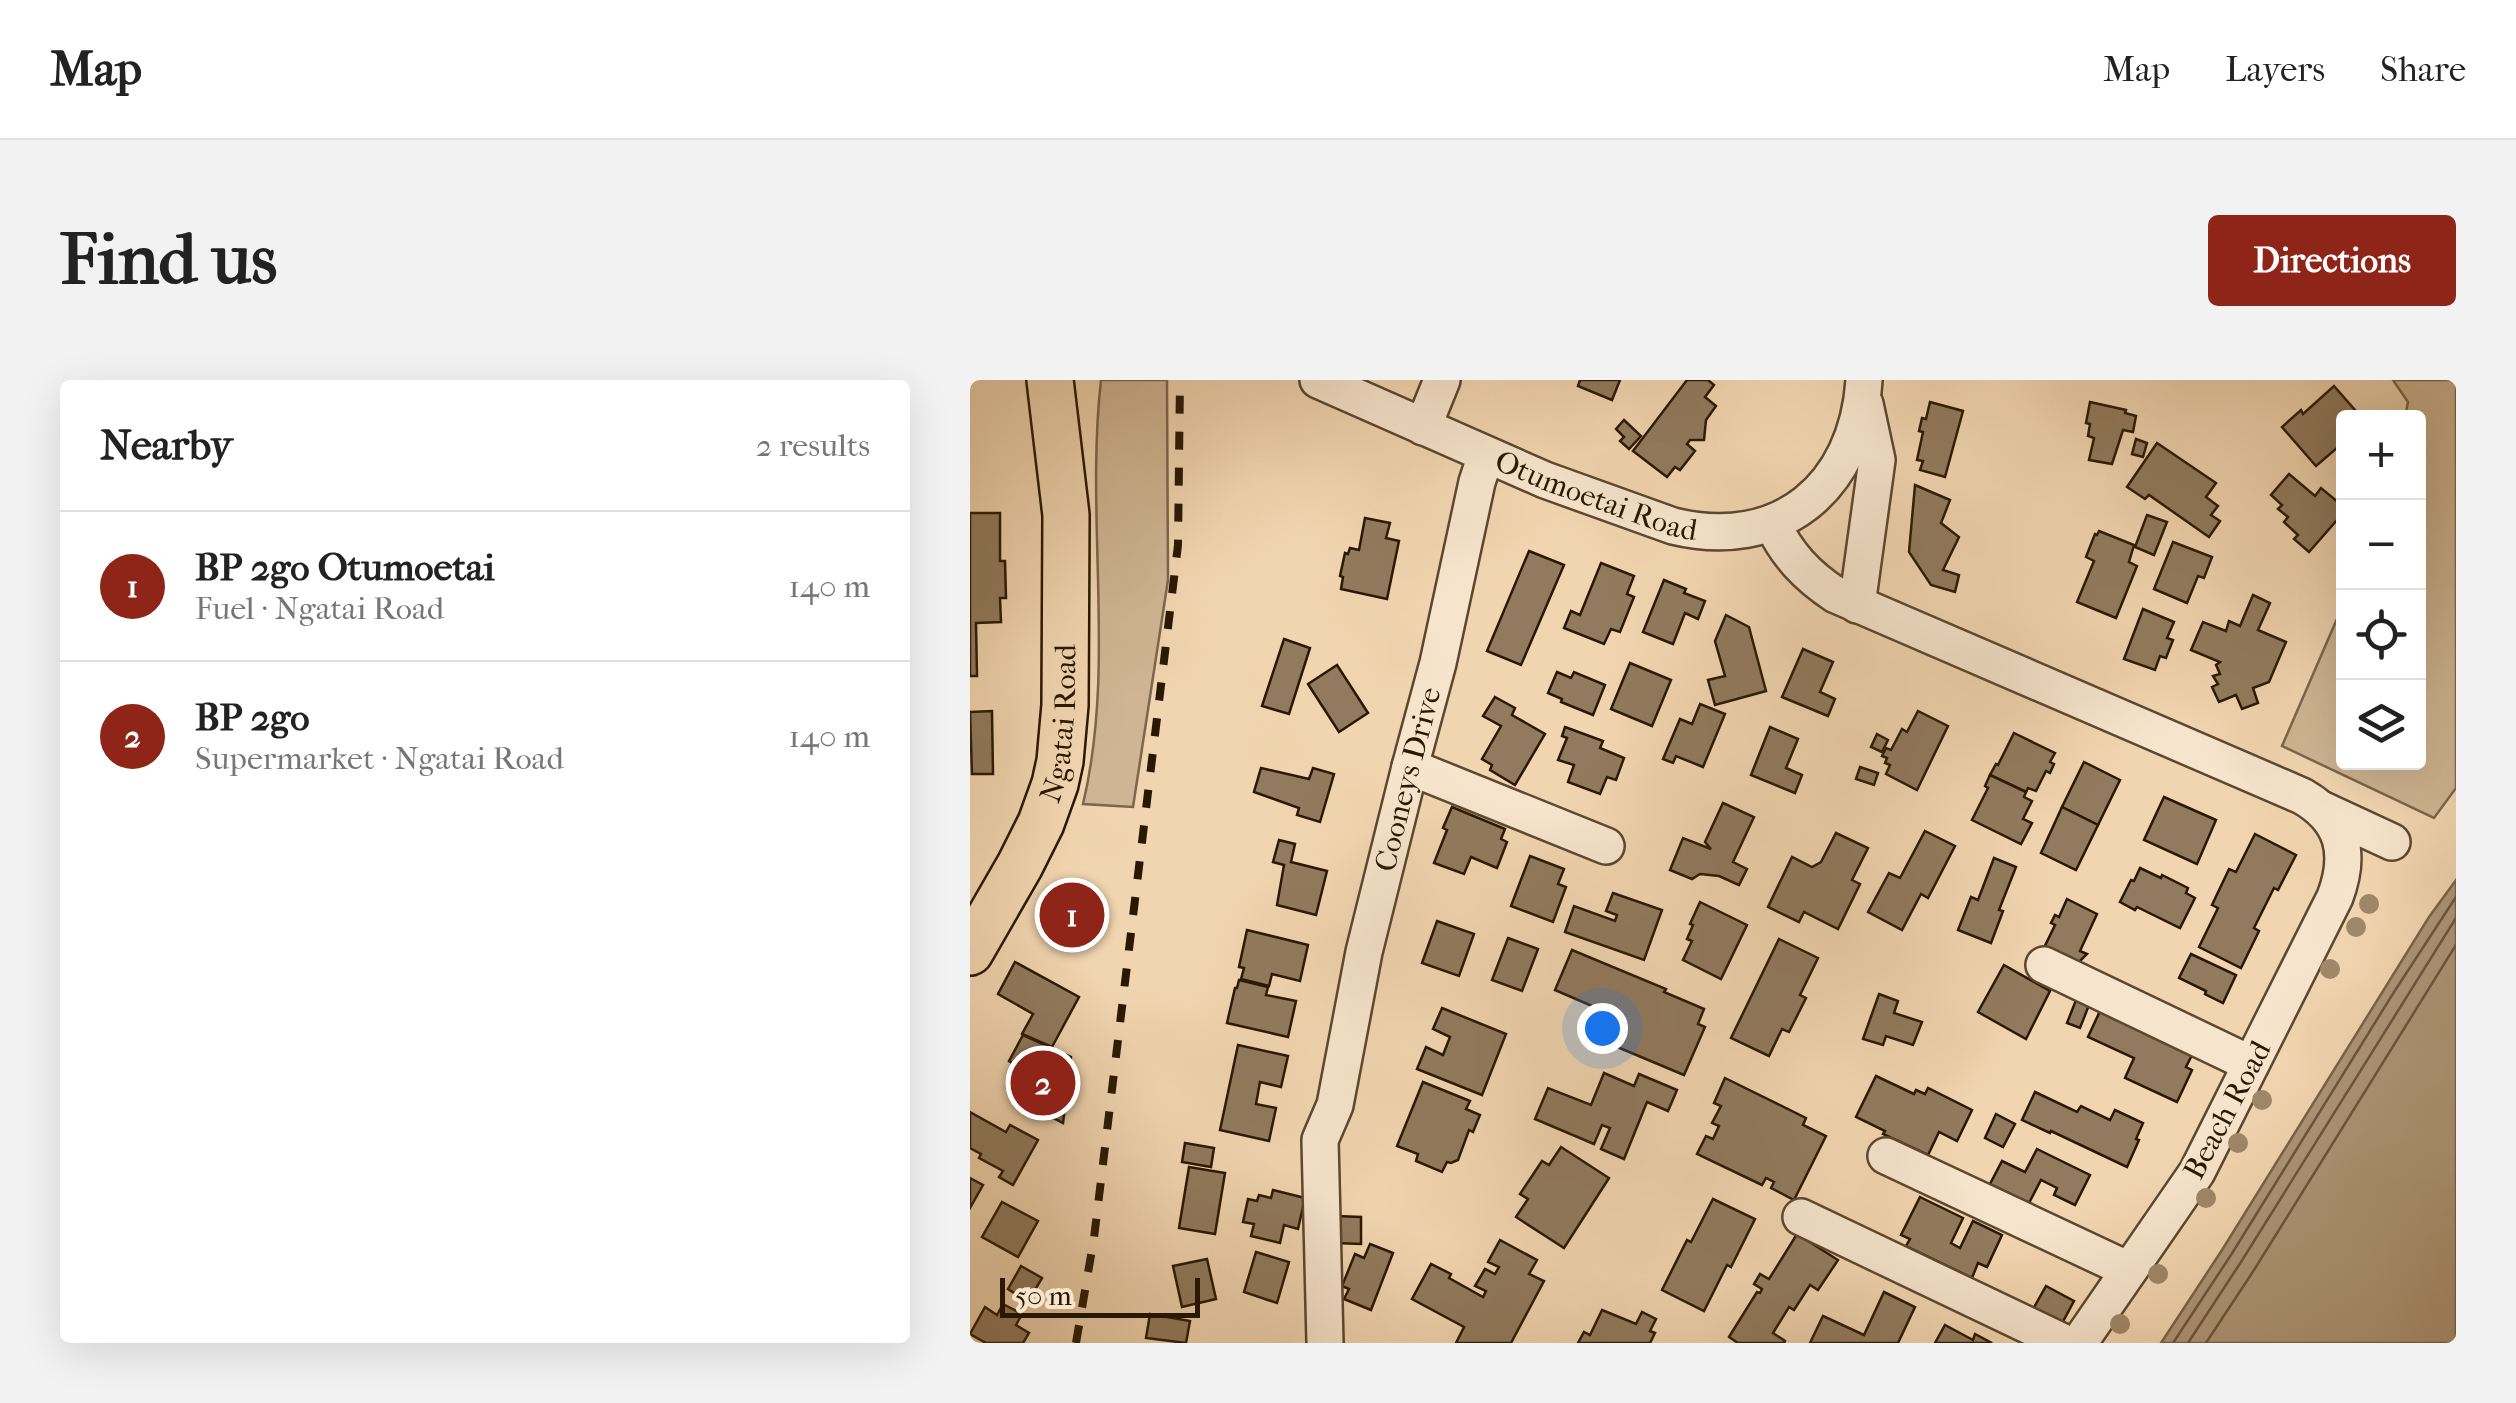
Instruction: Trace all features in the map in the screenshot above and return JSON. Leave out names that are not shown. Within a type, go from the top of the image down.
[{"type":"main road","name":"Ngatai Road","points":[[970,952],[1040,823],[1060,761],[1066,515],[1050,380]]},
{"type":"main road","name":"Ngatai Road","points":[[1062,472],[1076,413],[1075,380]]},
{"type":"street","points":[[1423,428],[1442,380]]},
{"type":"street","name":"Otumoetai Road","points":[[1334,383],[1423,428],[1608,504],[1683,528],[1740,531],[1772,524]]},
{"type":"street","points":[[1863,387],[1854,439],[1830,481],[1808,502],[1772,524],[1782,546],[1821,585],[1857,605],[2286,789],[2392,842]]},
{"type":"street","points":[[1857,605],[1876,460],[1863,387]]},
{"type":"street","name":"Cooneys Drive","points":[[1325,1343],[1320,1140],[1334,1104],[1364,952],[1438,664],[1477,480],[1486,455]]},
{"type":"street","points":[[1410,766],[1606,846]]},
{"type":"street","name":"Beach Road","points":[[2079,1343],[2197,1172],[2335,898],[2343,850],[2336,829],[2323,810]]},
{"type":"street","points":[[2044,966],[2252,1064]]},
{"type":"street","points":[[1886,1156],[2129,1270]]},
{"type":"street","points":[[1801,1217],[2065,1343]]},
{"type":"shaded area","points":[[1101,380],[1167,380],[1168,580],[1133,807],[1083,804],[1093,752],[1097,699],[1096,486]]},
{"type":"shaded area","points":[[2393,380],[2456,380],[2456,788],[2434,818],[2282,746],[2336,621],[2336,770],[2426,770],[2426,410],[2406,410],[2408,402]]},
{"type":"water","points":[[2456,880],[2456,1343],[2161,1343],[2429,917]]},
{"type":"building","points":[[1580,380],[1620,380],[1612,400],[1578,386]]},
{"type":"building","points":[[1687,380],[1708,380],[1714,385],[1705,397],[1716,406],[1706,420],[1704,440],[1690,440],[1687,444],[1695,451],[1680,470],[1675,467],[1667,477],[1633,451]]},
{"type":"building","points":[[2334,386],[2355,410],[2336,410],[2336,449],[2316,466],[2282,427],[2301,410],[2303,414]]},
{"type":"building","points":[[1930,402],[1963,411],[1945,477],[1920,470],[1923,461],[1917,460],[1923,432],[1919,431]]},
{"type":"building","points":[[2090,402],[2136,416],[2133,432],[2123,430],[2112,464],[2089,460],[2094,438],[2088,436],[2090,424],[2086,423]]},
{"type":"building","points":[[1624,420],[1641,436],[1629,449],[1620,441],[1624,437],[1616,429]]},
{"type":"building","points":[[2136,439],[2147,443],[2143,457],[2132,454]]},
{"type":"building","points":[[2157,443],[2216,483],[2206,497],[2218,506],[2211,515],[2220,521],[2209,537],[2149,495],[2145,499],[2127,487]]},
{"type":"building","points":[[2289,474],[2315,496],[2321,488],[2336,500],[2336,521],[2309,552],[2294,539],[2298,535],[2284,522],[2288,517],[2278,509],[2282,505],[2271,495]]},
{"type":"building","points":[[1915,485],[1950,500],[1941,523],[1959,537],[1943,570],[1959,575],[1955,592],[1931,585],[1909,552]]},
{"type":"building","points":[[970,513],[1000,513],[1000,561],[1005,561],[1006,598],[1000,598],[1001,622],[976,623],[977,676],[970,676]]},
{"type":"building","points":[[2147,515],[2167,522],[2154,555],[2135,547]]},
{"type":"building","points":[[1365,518],[1390,523],[1386,538],[1399,541],[1387,599],[1341,589],[1345,553],[1350,548],[1359,550]]},
{"type":"building","points":[[2099,531],[2134,545],[2129,562],[2137,566],[2116,618],[2077,602],[2094,561],[2086,557]]},
{"type":"building","points":[[2173,542],[2212,557],[2204,578],[2198,576],[2187,603],[2154,589]]},
{"type":"building","points":[[1529,551],[1564,565],[1521,665],[1487,651]]},
{"type":"building","points":[[1601,563],[1634,576],[1627,594],[1634,597],[1620,632],[1611,629],[1604,644],[1564,628],[1571,611],[1580,615]]},
{"type":"building","points":[[1664,580],[1705,601],[1698,619],[1685,613],[1673,644],[1643,632]]},
{"type":"building","points":[[2253,595],[2270,603],[2258,630],[2286,642],[2269,682],[2253,688],[2258,703],[2242,709],[2236,695],[2219,702],[2212,687],[2218,684],[2213,676],[2220,674],[2216,665],[2220,662],[2191,650],[2203,622],[2226,631],[2229,621],[2240,626]]},
{"type":"building","points":[[2143,609],[2174,622],[2167,638],[2173,640],[2166,658],[2160,656],[2155,670],[2124,659]]},
{"type":"building","points":[[1726,615],[1749,627],[1766,691],[1715,705],[1708,680],[1725,676],[1715,641]]},
{"type":"building","points":[[1284,639],[1310,648],[1289,714],[1262,706]]},
{"type":"building","points":[[1803,649],[1833,662],[1820,692],[1835,699],[1828,716],[1782,697]]},
{"type":"building","points":[[1630,663],[1671,680],[1652,726],[1611,709]]},
{"type":"building","points":[[1337,665],[1368,713],[1339,732],[1308,684]]},
{"type":"building","points":[[1557,672],[1571,678],[1574,672],[1605,685],[1593,715],[1548,693]]},
{"type":"building","points":[[1495,697],[1515,708],[1512,715],[1545,734],[1515,785],[1490,770],[1492,765],[1482,759],[1501,726],[1483,716]]},
{"type":"building","points":[[1700,704],[1725,714],[1703,767],[1676,756],[1673,763],[1663,759],[1680,719],[1692,724]]},
{"type":"building","points":[[992,711],[993,774],[972,774],[970,712]]},
{"type":"building","points":[[1918,711],[1948,726],[1917,790],[1886,774],[1890,765],[1882,756],[1886,748],[1891,750],[1902,729],[1907,732]]},
{"type":"building","points":[[1565,727],[1603,741],[1600,748],[1624,758],[1616,780],[1607,777],[1600,794],[1568,782],[1574,765],[1558,760],[1567,738],[1562,736]]},
{"type":"building","points":[[1770,727],[1798,739],[1786,768],[1802,775],[1795,793],[1751,775]]},
{"type":"building","points":[[2014,733],[2055,753],[2050,773],[2046,771],[2036,791],[2028,788],[2026,792],[1990,775]]},
{"type":"building","points":[[1877,734],[1888,740],[1882,752],[1871,747]]},
{"type":"building","points":[[2084,762],[2120,780],[2098,825],[2062,807]]},
{"type":"building","points":[[1860,767],[1878,773],[1874,785],[1856,779]]},
{"type":"building","points":[[1261,768],[1309,779],[1313,768],[1334,774],[1320,822],[1297,815],[1299,808],[1254,792]]},
{"type":"building","points":[[1990,775],[2026,792],[2024,797],[2032,801],[2023,819],[2032,823],[2021,844],[1972,820]]},
{"type":"building","points":[[2164,797],[2216,820],[2197,864],[2144,840]]},
{"type":"building","points":[[1723,803],[1754,817],[1733,862],[1747,869],[1739,885],[1719,876],[1700,874],[1692,879],[1670,870],[1683,838],[1711,849],[1705,842]]},
{"type":"building","points":[[1452,807],[1505,829],[1501,839],[1507,842],[1497,868],[1471,857],[1464,874],[1434,863]]},
{"type":"building","points":[[2062,807],[2098,825],[2076,870],[2041,853]]},
{"type":"building","points":[[1925,831],[1955,846],[1928,898],[1921,894],[1902,930],[1868,912],[1889,873],[1900,878]]},
{"type":"building","points":[[1836,833],[1868,848],[1852,880],[1860,884],[1838,929],[1804,912],[1799,922],[1768,907],[1792,857],[1812,867],[1821,862]]},
{"type":"building","points":[[2255,834],[2296,855],[2254,928],[2259,931],[2241,968],[2199,947],[2218,908],[2212,905],[2229,869],[2236,872]]},
{"type":"building","points":[[1279,840],[1295,844],[1291,862],[1327,871],[1316,915],[1277,905],[1284,865],[1273,862]]},
{"type":"building","points":[[1530,856],[1564,869],[1558,884],[1566,887],[1553,922],[1511,906]]},
{"type":"building","points":[[1994,858],[2016,867],[1991,943],[1958,930],[1971,897],[1978,900]]},
{"type":"building","points":[[2140,868],[2188,888],[2186,893],[2195,898],[2180,928],[2120,902]]},
{"type":"building","points":[[1613,893],[1662,910],[1644,960],[1565,932],[1574,906],[1615,921],[1617,915],[1606,911]]},
{"type":"building","points":[[2067,899],[2097,914],[2080,951],[2087,954],[2074,967],[2042,952],[2055,925],[2051,923],[2055,915],[2059,917]]},
{"type":"building","points":[[1700,902],[1747,925],[1721,979],[1683,960],[1692,941],[1687,939],[1693,925],[1690,924]]},
{"type":"building","points":[[1437,921],[1474,934],[1459,976],[1422,963]]},
{"type":"building","points":[[1247,930],[1308,945],[1300,981],[1272,974],[1269,986],[1241,979],[1244,968],[1239,967]]},
{"type":"building","points":[[1508,938],[1538,949],[1522,991],[1492,980]]},
{"type":"building","points":[[1779,939],[1818,958],[1800,995],[1806,998],[1789,1032],[1782,1029],[1769,1056],[1731,1038]]},
{"type":"building","points":[[1572,950],[1704,1009],[1698,1024],[1705,1027],[1684,1075],[1603,1041],[1611,1022],[1606,1012],[1555,990]]},
{"type":"building","points":[[2191,954],[2236,975],[2223,1003],[2179,978]]},
{"type":"building","points":[[1015,962],[1079,997],[1052,1047],[1022,1034],[1033,1014],[998,994]]},
{"type":"building","points":[[2004,965],[2050,991],[2026,1039],[1978,1012]]},
{"type":"building","points":[[1239,980],[1268,987],[1266,995],[1296,1001],[1288,1037],[1227,1023]]},
{"type":"building","points":[[1879,994],[1898,1001],[1894,1013],[1922,1022],[1913,1045],[1886,1036],[1883,1045],[1863,1039]]},
{"type":"building","points":[[2076,1000],[2089,1005],[2080,1028],[2067,1023]]},
{"type":"building","points":[[1442,1008],[1506,1034],[1482,1095],[1417,1069],[1426,1047],[1443,1055],[1450,1037],[1433,1029]]},
{"type":"building","points":[[2100,1011],[2193,1053],[2186,1067],[2192,1070],[2177,1102],[2125,1078],[2134,1058],[2088,1037]]},
{"type":"building","points":[[1023,1035],[1071,1057],[1063,1123],[1012,1096],[1025,1071],[1009,1061]]},
{"type":"building","points":[[1238,1045],[1288,1056],[1281,1087],[1260,1082],[1256,1104],[1276,1108],[1269,1141],[1220,1130]]},
{"type":"building","points":[[1604,1073],[1634,1086],[1639,1074],[1677,1090],[1668,1111],[1647,1102],[1624,1159],[1601,1149],[1610,1128],[1602,1125],[1594,1144],[1535,1119],[1548,1088],[1591,1105]]},
{"type":"building","points":[[1876,1076],[1914,1094],[1916,1090],[1925,1094],[1928,1088],[1972,1110],[1957,1141],[1939,1132],[1928,1155],[1856,1117]]},
{"type":"building","points":[[1725,1078],[1806,1118],[1803,1125],[1826,1136],[1794,1200],[1771,1188],[1774,1182],[1766,1178],[1762,1185],[1697,1154],[1706,1136],[1713,1139],[1719,1126],[1712,1123],[1721,1106],[1714,1103]]},
{"type":"building","points":[[1423,1082],[1470,1101],[1466,1109],[1480,1115],[1473,1132],[1469,1130],[1458,1160],[1447,1162],[1442,1172],[1416,1161],[1418,1154],[1397,1146]]},
{"type":"building","points":[[2035,1092],[2077,1112],[2081,1106],[2110,1120],[2115,1110],[2143,1123],[2127,1167],[2022,1120]]},
{"type":"building","points":[[970,1112],[1006,1132],[1010,1125],[1038,1140],[1013,1185],[999,1177],[1003,1171],[979,1158],[981,1154],[970,1148]]},
{"type":"building","points":[[1996,1114],[2015,1124],[2003,1147],[1985,1138]]},
{"type":"building","points":[[1185,1143],[1214,1148],[1211,1167],[1182,1162]]},
{"type":"building","points":[[1561,1147],[1609,1178],[1564,1248],[1516,1217],[1528,1199],[1520,1194],[1542,1161],[1549,1165]]},
{"type":"building","points":[[2037,1149],[2090,1175],[2075,1205],[2054,1195],[2057,1188],[2041,1180],[2029,1203],[1990,1184],[2002,1161],[2025,1172]]},
{"type":"building","points":[[1189,1167],[1225,1173],[1215,1234],[1179,1228]]},
{"type":"building","points":[[970,1178],[983,1185],[970,1208]]},
{"type":"building","points":[[1273,1190],[1305,1198],[1298,1229],[1284,1225],[1280,1243],[1251,1236],[1254,1224],[1243,1222],[1248,1199],[1257,1201],[1259,1195],[1271,1198]]},
{"type":"building","points":[[1920,1197],[1963,1218],[1951,1243],[1960,1248],[1973,1221],[2002,1235],[1987,1267],[1978,1263],[1972,1278],[1906,1246],[1910,1239],[1901,1235]]},
{"type":"building","points":[[1713,1199],[1755,1219],[1704,1311],[1662,1290]]},
{"type":"building","points":[[1002,1202],[1038,1221],[1018,1257],[982,1237]]},
{"type":"building","points":[[1336,1216],[1361,1217],[1361,1244],[1335,1243]]},
{"type":"building","points":[[1797,1234],[1838,1260],[1818,1290],[1810,1285],[1794,1310],[1789,1307],[1773,1333],[1784,1343],[1738,1343],[1729,1337],[1762,1289],[1754,1284],[1760,1274],[1769,1279]]},
{"type":"building","points":[[1500,1240],[1537,1260],[1529,1274],[1544,1281],[1511,1343],[1456,1343],[1464,1327],[1412,1299],[1431,1264],[1483,1297],[1486,1291],[1475,1286],[1485,1269],[1495,1274],[1499,1267],[1488,1262]]},
{"type":"building","points":[[1370,1244],[1393,1253],[1371,1310],[1344,1299],[1349,1289],[1342,1286],[1355,1254],[1364,1258]]},
{"type":"building","points":[[1256,1252],[1289,1262],[1277,1303],[1244,1292]]},
{"type":"building","points":[[1207,1259],[1216,1299],[1182,1307],[1173,1266]]},
{"type":"building","points":[[1021,1266],[1042,1278],[1028,1302],[1008,1289]]},
{"type":"building","points":[[2046,1286],[2074,1301],[2060,1327],[2032,1311]]},
{"type":"building","points":[[1884,1292],[1915,1307],[1898,1343],[1810,1343],[1823,1316],[1864,1335]]},
{"type":"building","points":[[1003,1304],[1022,1314],[1016,1325],[1029,1333],[1023,1343],[986,1343],[970,1334],[985,1307],[997,1315]]},
{"type":"building","points":[[1602,1310],[1636,1324],[1642,1312],[1656,1319],[1650,1343],[1578,1343],[1584,1332],[1590,1335]]},
{"type":"building","points":[[1150,1314],[1190,1321],[1186,1343],[1146,1338]]},
{"type":"building","points":[[1945,1325],[1973,1340],[1975,1334],[1992,1343],[1935,1343]]},
{"type":"railway","points":[[1076,1343],[1094,1238],[1178,545],[1180,380]]},
{"type":"place","name":"BP 2go Otumoetai","points":[[1072,915]]},
{"type":"place","name":"BP 2go","points":[[1043,1083]]}]
